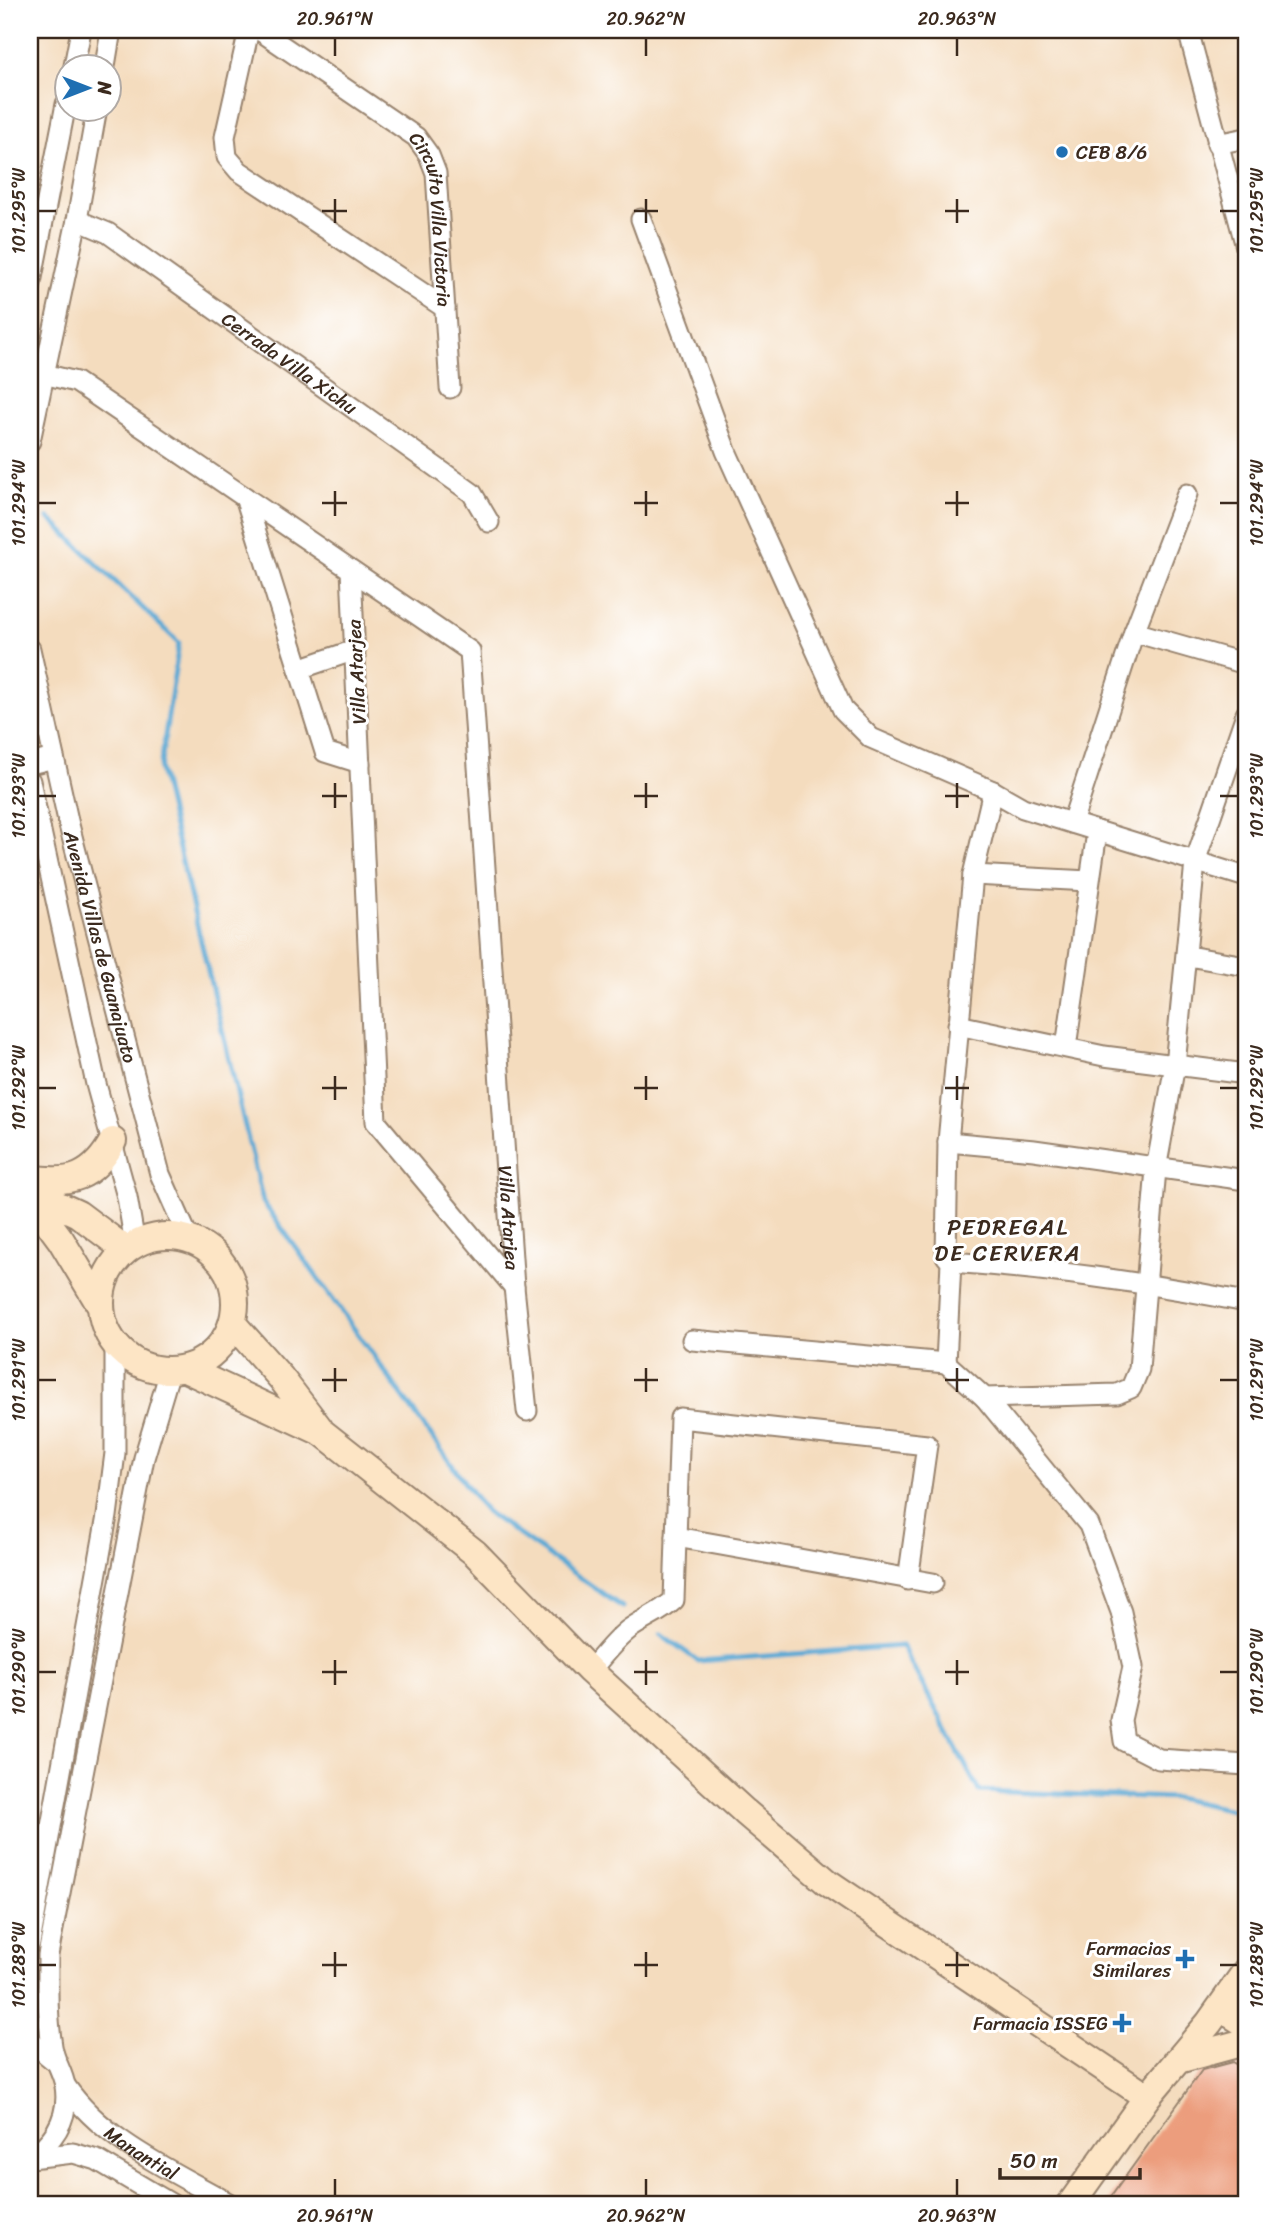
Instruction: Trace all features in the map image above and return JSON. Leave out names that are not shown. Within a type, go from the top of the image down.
[{"type":"street","points":[[77,52],[81,30]]},
{"type":"street","points":[[107,52],[111,30]]},
{"type":"street","name":"Circuito Villa Victoria","points":[[250,30],[225,137],[227,157],[239,170],[446,308]]},
{"type":"street","name":"Circuito Villa Victoria","points":[[259,30],[416,137],[429,155],[436,173],[446,308]]},
{"type":"street","points":[[1188,30],[1246,247]]},
{"type":"street","points":[[30,288],[62,122]]},
{"type":"street","points":[[30,441],[77,220],[94,122]]},
{"type":"street","points":[[1217,144],[1246,138]]},
{"type":"street","points":[[640,219],[726,451],[843,710],[870,738],[993,791],[1023,808],[1246,877]]},
{"type":"street","name":"Cerrada Villa Xichu","points":[[77,220],[108,233],[472,493],[489,522]]},
{"type":"street","points":[[446,308],[450,388]]},
{"type":"street","name":"Villa Atarjea","points":[[44,374],[76,382],[470,651],[514,1287]]},
{"type":"street","points":[[1072,823],[1134,632],[1187,494]]},
{"type":"street","points":[[245,497],[325,752],[360,763]]},
{"type":"street","name":"Villa Atarjea","points":[[351,570],[376,1122],[514,1287]]},
{"type":"street","points":[[1134,632],[1246,664]]},
{"type":"street","name":"Avenida Villas de Guanajuato","points":[[30,649],[69,825],[160,1174],[189,1239]]},
{"type":"street","points":[[299,669],[355,650]]},
{"type":"street","points":[[985,1398],[1117,1394],[1131,1388],[1139,1369],[1156,1169],[1175,1065],[1188,956],[1195,862],[1246,714]]},
{"type":"street","points":[[30,764],[54,758]]},
{"type":"street","name":"Avenida Villas de Guanajuato","points":[[30,781],[36,834],[96,1084],[113,1141],[130,1247]]},
{"type":"street","points":[[946,1363],[951,1262],[946,1256],[948,1142],[973,875],[993,791]]},
{"type":"street","points":[[36,834],[69,825]]},
{"type":"street","points":[[1066,1047],[1097,832]]},
{"type":"street","points":[[973,875],[1089,881]]},
{"type":"street","points":[[1188,956],[1246,966]]},
{"type":"street","points":[[958,1025],[1066,1047],[1246,1074]]},
{"type":"street","points":[[30,1178],[77,1179],[101,1163],[113,1141]]},
{"type":"street","points":[[948,1142],[1034,1150],[1246,1180]]},
{"type":"street","points":[[30,1192],[78,1214],[130,1247]]},
{"type":"street","points":[[30,1198],[61,1240],[100,1305]]},
{"type":"street","points":[[53,2060],[48,2017],[48,1955],[144,1458],[178,1370],[208,1357],[223,1342],[233,1324],[235,1303],[227,1273],[207,1249],[189,1239],[152,1237],[130,1247],[112,1266],[103,1285],[100,1305],[104,1326],[115,1345],[130,1359],[149,1368],[178,1370],[323,1433]]},
{"type":"street","points":[[951,1262],[1049,1269],[1146,1282],[1246,1302]]},
{"type":"street","points":[[514,1287],[527,1412]]},
{"type":"street","points":[[233,1324],[281,1378],[323,1433],[475,1553],[590,1671],[744,1812],[827,1882],[1147,2097]]},
{"type":"street","points":[[692,1340],[946,1363],[985,1398],[1089,1525],[1121,1612],[1133,1667],[1121,1720],[1124,1741],[1159,1759],[1246,1765]]},
{"type":"street","points":[[30,1942],[107,1516],[115,1453],[115,1345]]},
{"type":"street","points":[[590,1671],[631,1628],[658,1614],[674,1600],[680,1418],[927,1445],[908,1580]]},
{"type":"street","points":[[676,1537],[933,1583]]},
{"type":"street","points":[[1070,2205],[1147,2097],[1215,2015],[1246,1971]]},
{"type":"street","points":[[1215,2015],[1245,2037]]},
{"type":"street","points":[[1178,2060],[1245,2037]]},
{"type":"street","points":[[30,2041],[53,2060]]},
{"type":"street","name":"Manantial","points":[[53,2060],[65,2085],[86,2112],[110,2134],[232,2205]]},
{"type":"street","points":[[30,2158],[53,2140],[65,2114],[65,2085]]},
{"type":"street","points":[[30,2158],[73,2153],[97,2160],[173,2205]]},
{"type":"building","points":[[1232,2062],[1246,2070],[1246,2205],[1105,2205],[1202,2070]]},
{"type":"waterway","points":[[49,518],[179,643],[160,769],[263,1202],[485,1511],[622,1607]]},
{"type":"waterway","points":[[661,1634],[698,1661],[902,1646],[979,1791],[1176,1798],[1246,1813]]},
{"type":"place","name":"CEB 8/6","points":[[1062,152]]},
{"type":"place","name":"Farmacias Similares","points":[[1185,1959]]},
{"type":"place","name":"Farmacia ISSEG","points":[[1122,2023]]},
{"type":"district","name":"PEDREGAL DE CERVERA","points":[[1008,1240]]}]
